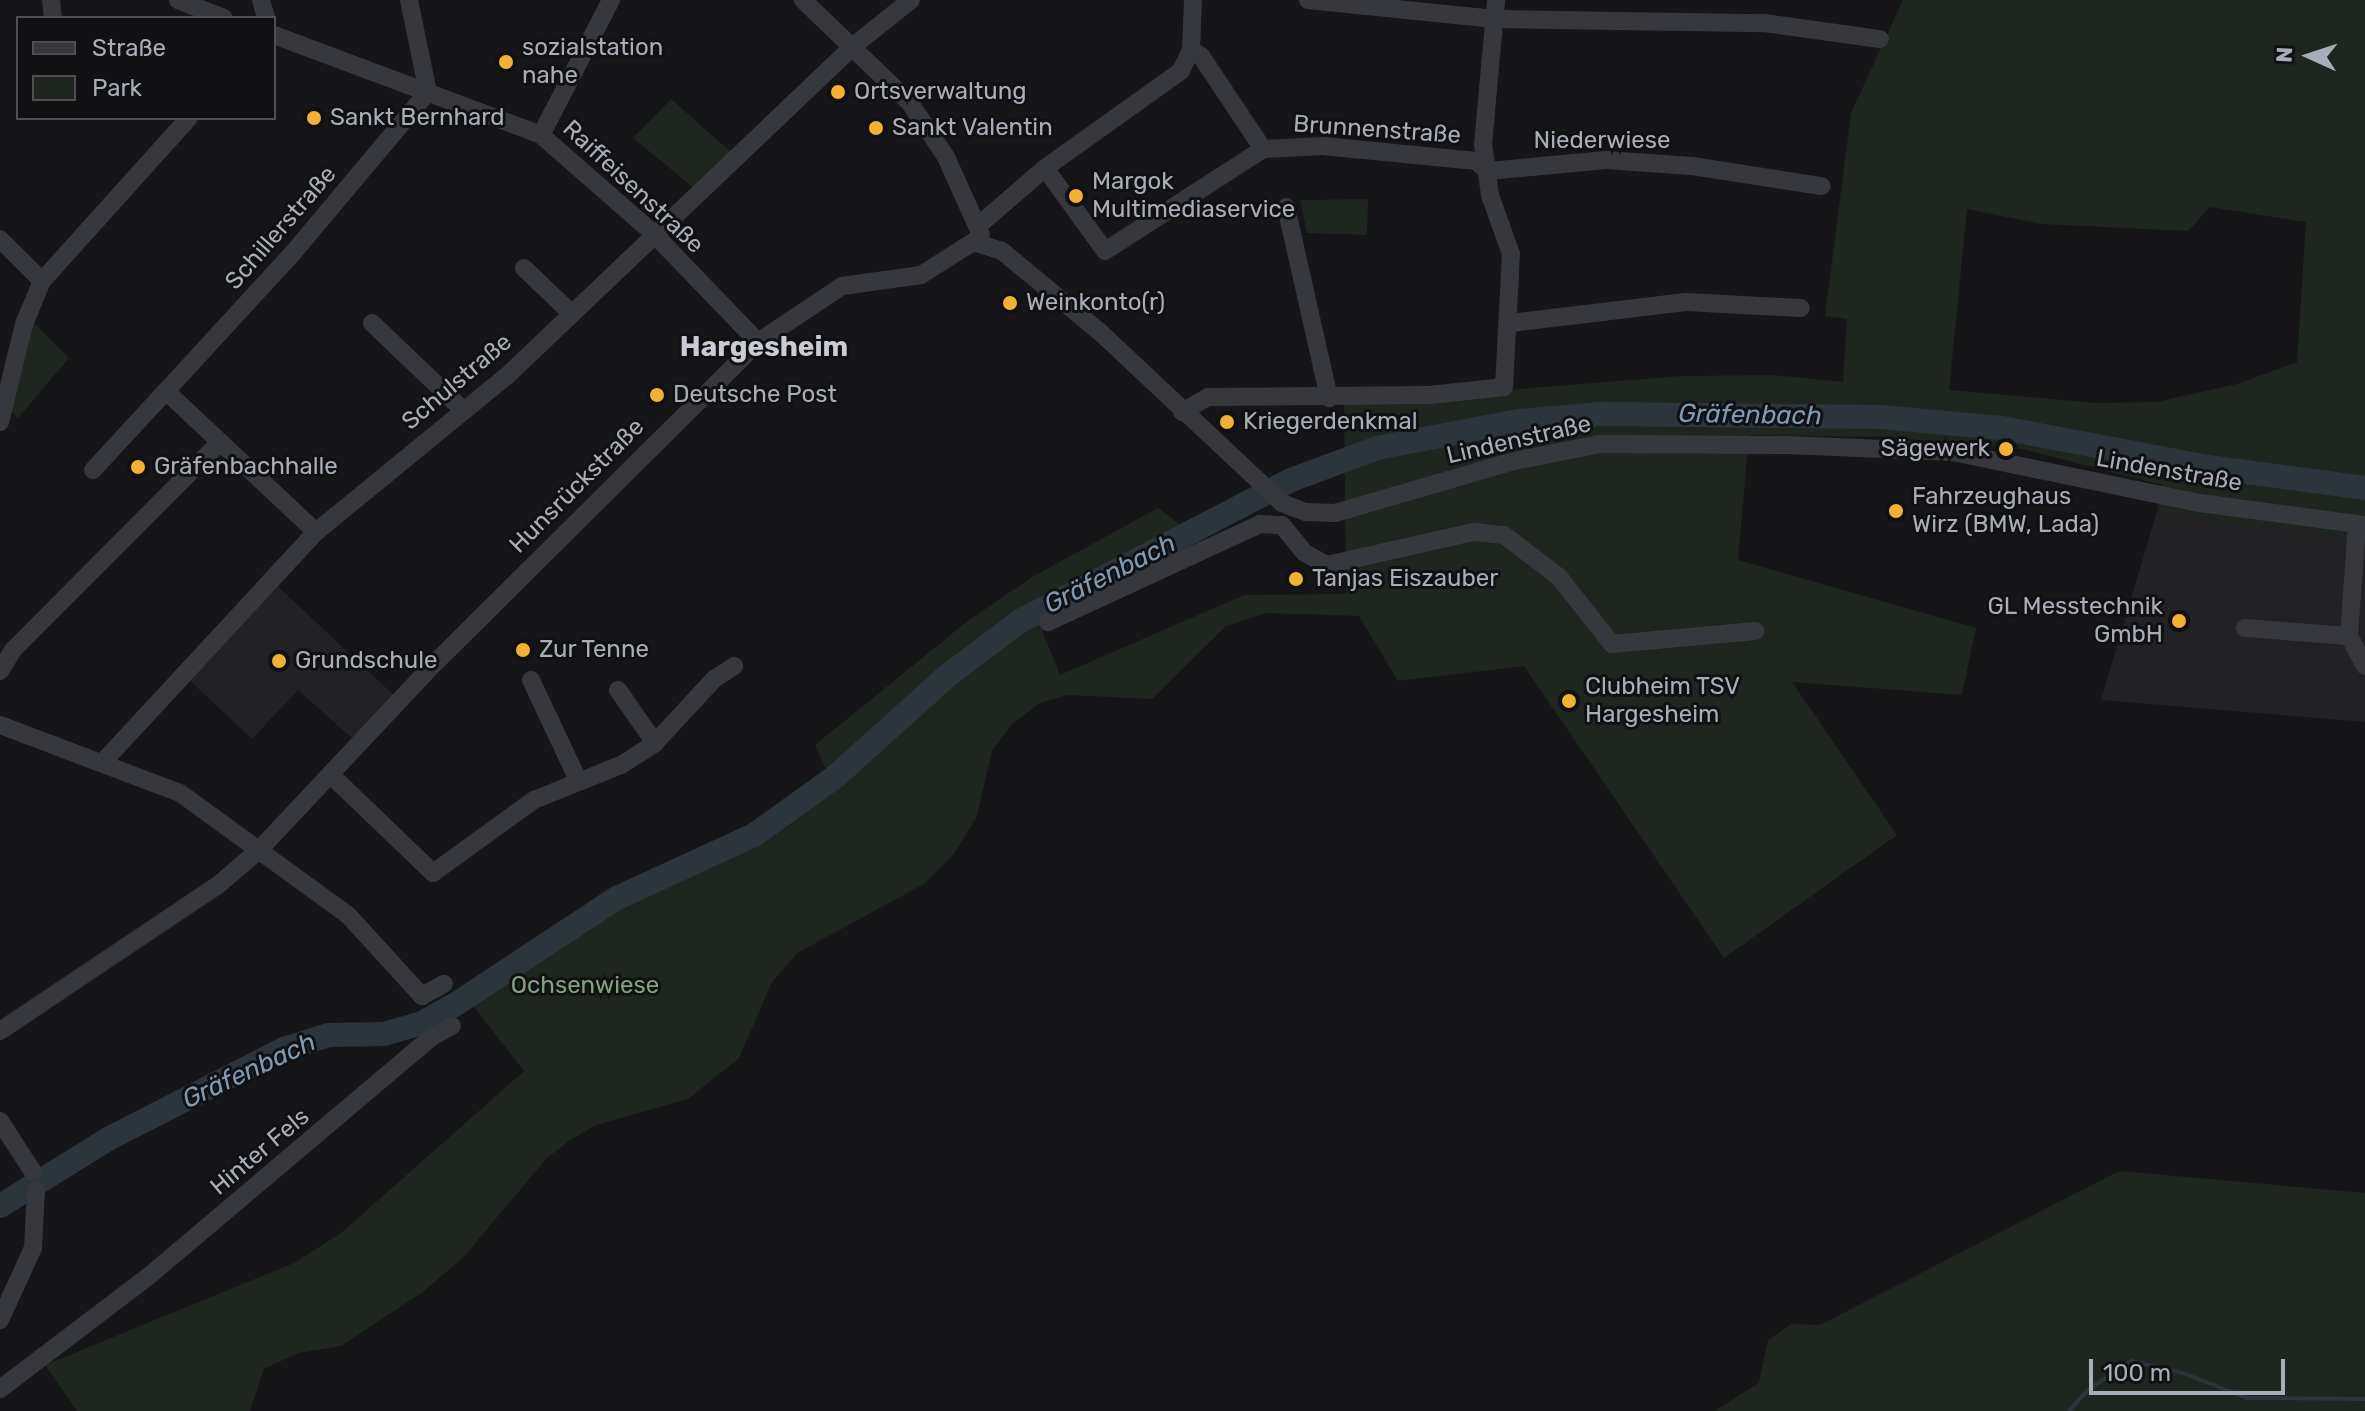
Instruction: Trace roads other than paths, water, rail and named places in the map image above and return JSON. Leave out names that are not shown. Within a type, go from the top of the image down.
[{"type":"street","points":[[178,0],[219,16]]},
{"type":"street","points":[[409,0],[428,92]]},
{"type":"street","points":[[541,135],[609,4],[588,0]]},
{"type":"street","points":[[803,0],[910,103],[946,157],[980,233],[1100,332],[1182,412],[1286,505],[1282,525]]},
{"type":"street","name":"Schulstraße","points":[[102,763],[316,532],[510,373],[852,47],[911,0]]},
{"type":"street","points":[[1193,0],[1191,50],[1201,56],[1263,149]]},
{"type":"street","points":[[1308,0],[1764,23],[1880,39]]},
{"type":"street","points":[[1182,412],[1208,397],[1329,398],[1504,387],[1510,323],[1511,254],[1490,195],[1483,144],[1496,9]]},
{"type":"street","name":"Raiffeisenstraße","points":[[276,36],[541,135],[654,234],[758,342]]},
{"type":"street","name":"Hunsrückstraße","points":[[0,1031],[217,886],[259,850],[332,776],[433,665],[758,342],[842,286],[921,275],[980,233],[1045,168],[1181,71],[1191,50]]},
{"type":"street","name":"Schillerstraße","points":[[93,470],[292,254],[428,92]]},
{"type":"street","points":[[0,422],[5,380],[42,281],[187,120]]},
{"type":"street","name":"Brunnenstraße","points":[[1045,168],[1105,251],[1263,149],[1323,146],[1476,161],[1488,171]]},
{"type":"street","name":"Niederwiese","points":[[1488,171],[1606,160],[1692,166],[1821,186]]},
{"type":"street","points":[[1286,207],[1329,398]]},
{"type":"street","points":[[0,239],[42,281]]},
{"type":"street","points":[[524,268],[571,313]]},
{"type":"street","points":[[1510,323],[1686,302],[1801,308]]},
{"type":"street","points":[[372,323],[463,410]]},
{"type":"street","points":[[166,391],[316,532]]},
{"type":"street","points":[[0,671],[13,650],[220,442]]},
{"type":"street","name":"Lindenstraße","points":[[1286,505],[1335,513],[1503,464],[1600,444],[1788,445],[1953,452],[2200,503],[2361,525]]},
{"type":"street","points":[[1048,622],[1260,524],[1282,525],[1305,553],[1327,565],[1474,532],[1504,535],[1559,577],[1612,644],[1755,631]]},
{"type":"street","points":[[2361,525],[2349,636],[2365,666]]},
{"type":"street","points":[[2245,628],[2349,636]]},
{"type":"street","points":[[332,776],[433,873],[534,800],[623,764],[655,743],[714,679],[734,666]]},
{"type":"street","points":[[531,680],[578,780]]},
{"type":"street","points":[[618,690],[655,743]]},
{"type":"street","points":[[0,725],[180,793],[348,915],[422,996],[444,984]]},
{"type":"street","name":"Hinter Fels","points":[[0,1389],[99,1313],[430,1038],[452,1026]]},
{"type":"street","points":[[0,1121],[34,1181],[33,1248],[14,1297],[0,1320]]},
{"type":"waterway","name":"Gräfenbach","points":[[0,1206],[108,1139],[284,1049],[329,1035],[384,1034],[420,1024],[453,1006],[617,898],[754,835],[835,777],[947,676],[1020,621],[1291,480],[1377,448],[1519,421],[1601,414],[1881,417],[2002,428],[2208,467],[2365,488]]},
{"type":"waterway","points":[[2069,1411],[2088,1390],[2131,1361],[2183,1373],[2247,1398],[2365,1399]]},
{"type":"place","name":"sozialstation nahe","points":[[506,62]]},
{"type":"place","name":"Ortsverwaltung","points":[[838,92]]},
{"type":"place","name":"Sankt Bernhard","points":[[314,118]]},
{"type":"place","name":"Sankt Valentin","points":[[876,128]]},
{"type":"place","name":"Margok Multimediaservice","points":[[1076,196]]},
{"type":"place","name":"Weinkonto(r)","points":[[1010,303]]},
{"type":"place","name":"Deutsche Post","points":[[657,395]]},
{"type":"place","name":"Kriegerdenkmal","points":[[1227,422]]},
{"type":"place","name":"Sägewerk","points":[[2006,449]]},
{"type":"place","name":"Gräfenbachhalle","points":[[138,467]]},
{"type":"place","name":"Fahrzeughaus Wirz (BMW, Lada)","points":[[1896,511]]},
{"type":"place","name":"Tanjas Eiszauber","points":[[1296,579]]},
{"type":"place","name":"GL Messtechnik GmbH","points":[[2179,621]]},
{"type":"place","name":"Zur Tenne","points":[[523,650]]},
{"type":"place","name":"Grundschule","points":[[279,661]]},
{"type":"place","name":"Clubheim TSV Hargesheim","points":[[1569,701]]},
{"type":"district","name":"Hargesheim","points":[[764,347]]},
{"type":"park label","name":"Ochsenwiese","points":[[585,986]]}]
